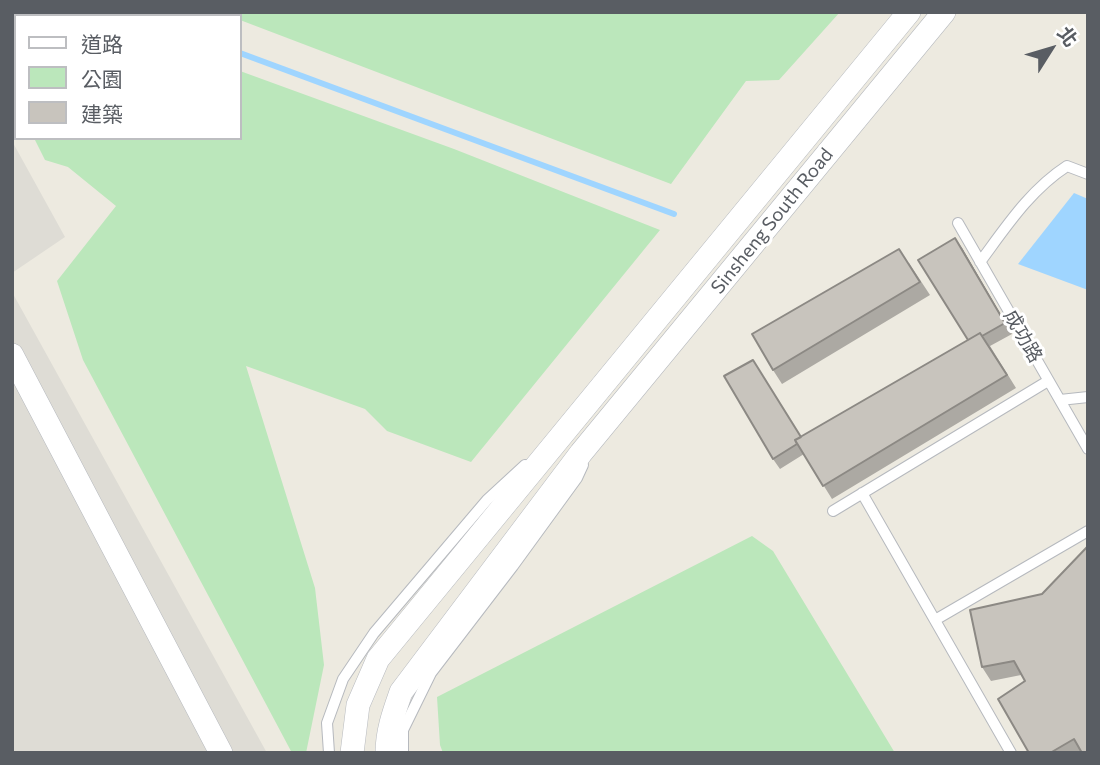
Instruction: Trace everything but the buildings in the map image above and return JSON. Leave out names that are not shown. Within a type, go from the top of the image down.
[{"type":"street","name":"Sinsheng South Road","points":[[352,753],[358,705],[377,659],[909,12]]},
{"type":"street","name":"Sinsheng South Road","points":[[387,753],[392,719],[401,692],[600,430],[944,12]]},
{"type":"street","points":[[12,355],[221,753]]},
{"type":"lane","points":[[980,262],[1012,218],[1046,180],[1067,166],[1088,174]]},
{"type":"lane","name":"成功路","points":[[958,223],[1088,449]]},
{"type":"lane","points":[[833,511],[1048,381]]},
{"type":"lane","points":[[1060,400],[1088,397]]},
{"type":"lane","name":"Sinsheng South Road","points":[[329,753],[327,723],[343,679],[374,633],[487,500],[578,415]]},
{"type":"lane","name":"Sinsheng South Road","points":[[402,753],[403,730],[431,673],[577,478],[600,430]]},
{"type":"lane","points":[[862,493],[1011,753]]},
{"type":"lane","points":[[935,620],[1088,531]]},
{"type":"shaded area","points":[[12,141],[65,237],[12,273]]},
{"type":"shaded area","points":[[12,292],[267,753],[12,753]]},
{"type":"green space","points":[[12,12],[86,14],[14,14],[14,101]]},
{"type":"green space","points":[[219,12],[840,12],[779,80],[746,81],[671,184],[242,21],[242,14]]},
{"type":"green space","points":[[242,72],[454,149],[660,230],[471,462],[387,431],[365,409],[246,366],[315,588],[324,665],[306,753],[292,753],[83,360],[57,281],[116,206],[68,167],[45,160],[35,140],[242,140]]},
{"type":"green space","points":[[752,536],[773,551],[895,753],[443,753],[440,745],[437,697]]},
{"type":"water","points":[[1074,193],[1088,199],[1088,290],[1018,264]]},
{"type":"waterway","points":[[129,12],[134,14]]},
{"type":"waterway","points":[[242,54],[674,214]]}]
